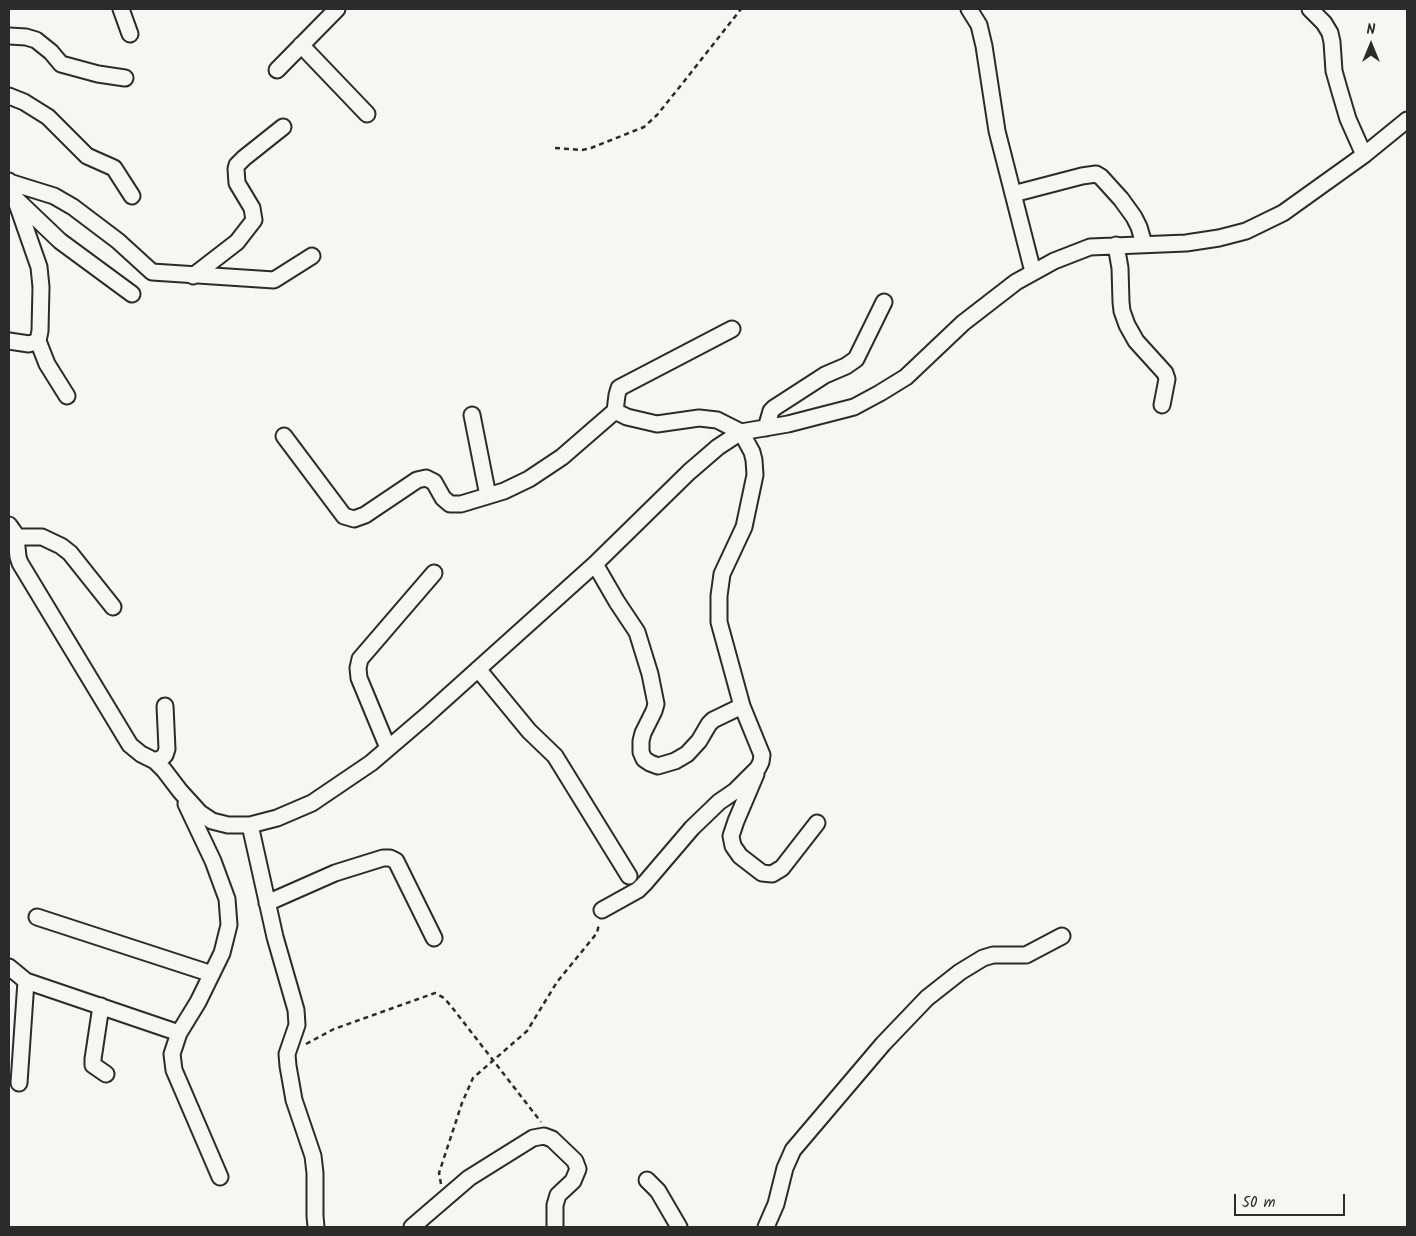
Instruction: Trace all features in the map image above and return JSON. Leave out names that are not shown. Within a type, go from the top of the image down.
[{"type":"street","points":[[121,9],[130,34]]},
{"type":"street","points":[[277,70],[337,9]]},
{"type":"street","points":[[969,9],[979,25],[984,46],[996,131],[1033,272]]},
{"type":"street","points":[[1310,9],[1324,23],[1330,33],[1334,71],[1348,119],[1364,155]]},
{"type":"street","points":[[9,36],[26,37],[36,40],[51,52],[61,64],[98,74],[125,78]]},
{"type":"street","points":[[301,45],[367,114]]},
{"type":"street","points":[[9,96],[24,102],[48,117],[88,156],[114,168],[132,196]]},
{"type":"street","points":[[112,607],[70,553],[61,546],[42,537],[12,531],[13,559],[20,563],[130,745],[141,754],[155,761],[200,813],[212,821],[228,825],[250,825],[278,818],[312,803],[358,772],[388,748],[595,564],[688,472],[718,447],[741,432],[788,424],[854,407],[880,393],[906,377],[971,317],[1016,282],[1054,261],[1090,247],[1194,242],[1246,231],[1283,213],[1364,155],[1407,120]]},
{"type":"street","points":[[193,276],[237,242],[254,220],[252,208],[238,182],[237,165],[283,127]]},
{"type":"street","points":[[1013,194],[1096,174],[1122,199],[1137,222],[1144,244]]},
{"type":"street","points":[[9,181],[54,196],[73,207],[118,241],[152,272],[274,280],[312,256]]},
{"type":"street","points":[[9,181],[39,267],[41,287],[38,341],[47,364],[67,396]]},
{"type":"street","points":[[15,198],[60,241],[132,294]]},
{"type":"street","points":[[1116,245],[1120,268],[1122,311],[1136,341],[1165,373],[1167,379],[1162,405]]},
{"type":"street","points":[[766,428],[771,411],[774,408],[825,375],[846,366],[856,359],[884,302]]},
{"type":"street","points":[[284,436],[344,516],[354,519],[365,515],[417,480],[426,478],[434,482],[443,498],[450,504],[460,504],[504,491],[538,474],[562,457],[615,411],[619,388],[732,329]]},
{"type":"street","points":[[9,340],[29,344],[38,341]]},
{"type":"street","points":[[615,411],[627,417],[657,424],[699,418],[717,420],[741,432],[752,452],[755,476],[744,527],[722,574],[718,611],[719,622],[742,706],[762,754],[761,762],[731,836],[732,846],[740,856],[762,873],[772,874],[782,868],[817,823]]},
{"type":"street","points":[[472,414],[488,496]]},
{"type":"street","points":[[595,564],[637,632],[650,674],[656,704],[641,741],[641,752],[644,759],[658,766],[675,761],[687,754],[699,741],[713,720],[742,706]]},
{"type":"street","points":[[388,748],[360,678],[358,668],[360,659],[434,573]]},
{"type":"street","points":[[478,669],[529,731],[555,756],[629,876]]},
{"type":"street","points":[[155,761],[162,758],[166,754],[167,749],[165,706]]},
{"type":"street","points":[[602,910],[642,887],[699,820],[735,791],[758,768]]},
{"type":"street","points":[[180,791],[213,861],[227,899],[229,925],[222,953],[198,1002],[179,1033],[172,1054],[174,1070],[220,1177]]},
{"type":"street","points":[[250,825],[274,937],[296,1010],[297,1024],[287,1054],[288,1066],[294,1100],[312,1156],[315,1173],[316,1227]]},
{"type":"street","points":[[266,903],[335,873],[383,858],[390,858],[396,861],[434,938]]},
{"type":"street","points":[[37,917],[212,974]]},
{"type":"street","points":[[766,1227],[776,1204],[785,1168],[793,1150],[883,1044],[927,998],[960,972],[983,958],[993,955],[1026,955],[1062,936]]},
{"type":"street","points":[[9,967],[26,981],[179,1033]]},
{"type":"street","points":[[19,1084],[26,981]]},
{"type":"street","points":[[101,1006],[93,1065],[106,1074]]},
{"type":"street","points":[[412,1227],[469,1178],[533,1138],[544,1136],[552,1139],[575,1161],[578,1169],[573,1181],[558,1194],[555,1205],[555,1227]]},
{"type":"street","points":[[647,1180],[658,1191],[679,1227]]},
{"type":"path","points":[[555,148],[582,150],[591,148],[644,127],[657,115],[741,9]]},
{"type":"path","points":[[447,1197],[440,1184],[440,1173],[462,1103],[473,1078],[527,1031],[557,982],[597,933],[602,910]]},
{"type":"path","points":[[287,1054],[334,1029],[435,993],[444,998],[534,1112],[552,1139]]}]
